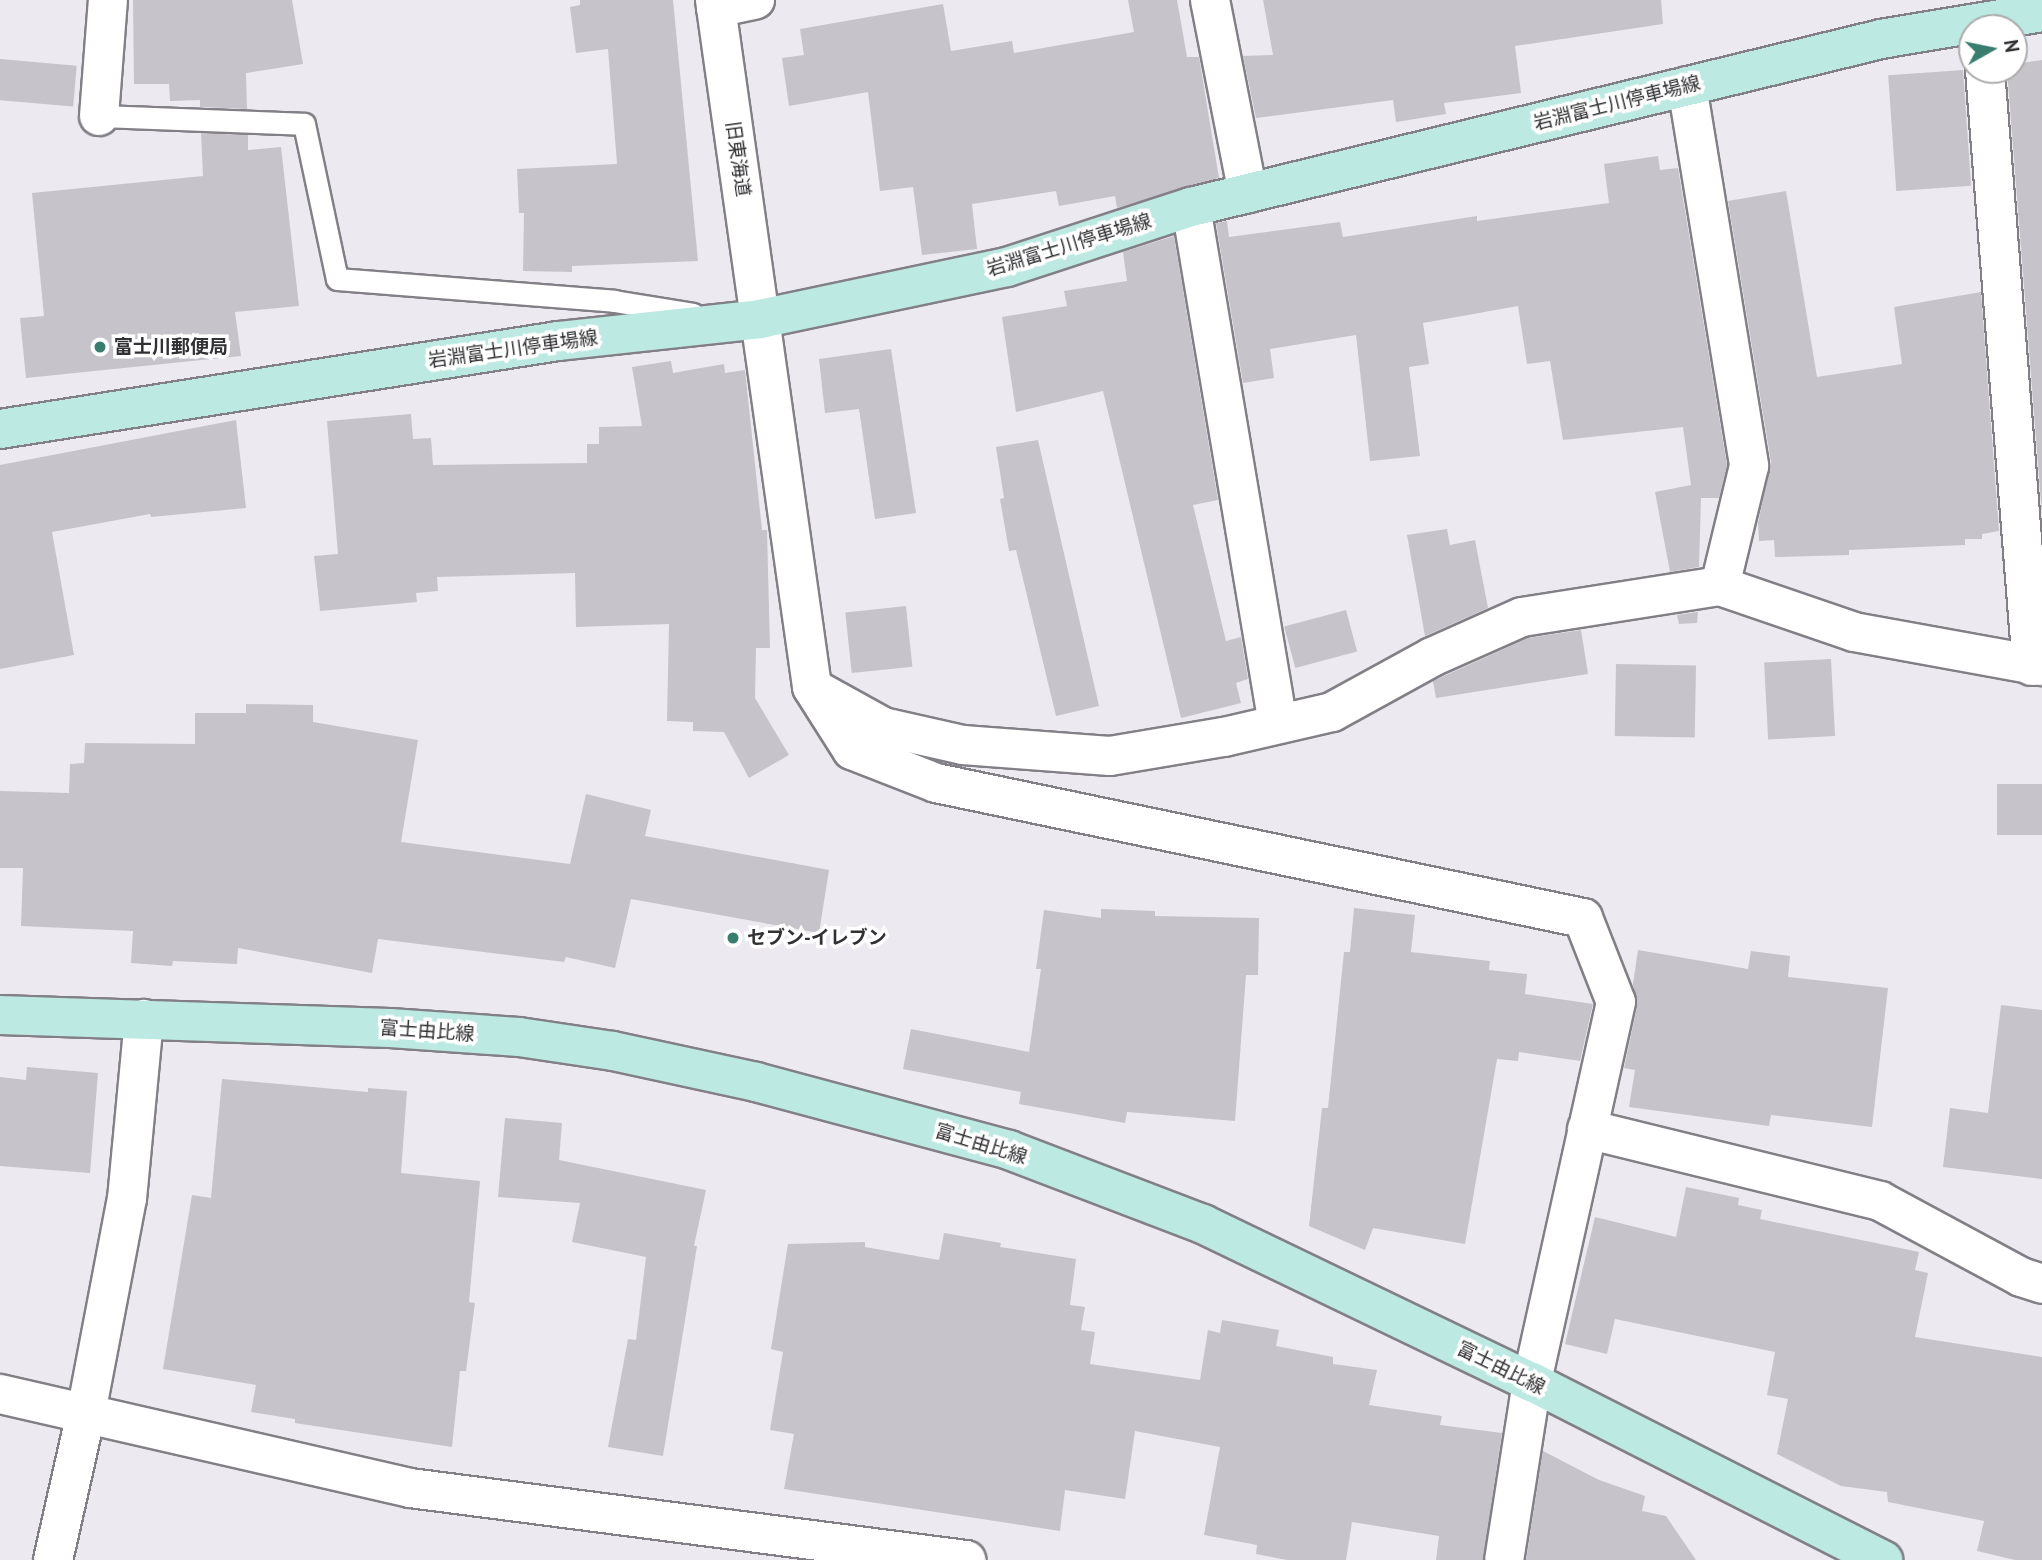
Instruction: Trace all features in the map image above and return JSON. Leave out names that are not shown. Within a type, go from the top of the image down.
[{"type":"main road","name":"岩淵富士川停車場線","points":[[2011,14],[2042,12]]},
{"type":"main road","name":"岩淵富士川停車場線","points":[[0,429],[558,341],[748,320],[1007,267],[1191,206],[1958,21]]},
{"type":"main road","name":"富士由比線","points":[[0,1015],[390,1028],[519,1037],[613,1051],[756,1082],[1009,1150],[1203,1224],[1532,1382],[1883,1560]]},
{"type":"street","points":[[99,116],[108,0]]},
{"type":"street","points":[[715,4],[755,0]]},
{"type":"street","points":[[1210,0],[1248,192]]},
{"type":"street","name":"旧東海道","points":[[715,4],[748,320],[812,687]]},
{"type":"street","points":[[812,687],[883,727],[963,745],[1110,756],[1224,737],[1332,712],[1432,657],[1522,617],[1720,586],[1854,632],[2037,666],[1986,84]]},
{"type":"street","points":[[1687,86],[1749,467],[1720,586]]},
{"type":"street","points":[[1191,206],[1278,724]]},
{"type":"street","points":[[812,687],[852,750],[936,783],[1583,918],[1616,1002],[1532,1382],[1504,1560]]},
{"type":"street","points":[[53,1560],[86,1413],[127,1199],[144,1019]]},
{"type":"street","points":[[1587,1129],[1880,1201],[2021,1277],[2042,1283]]},
{"type":"street","points":[[0,1394],[410,1488],[966,1560]]},
{"type":"lane","points":[[99,116],[304,124],[337,279],[614,301],[748,320]]},
{"type":"building","points":[[133,0],[292,0],[303,64],[246,73],[247,109],[200,107],[200,100],[170,101],[169,84],[134,84]]},
{"type":"building","points":[[580,0],[673,0],[698,261],[572,266],[572,272],[523,271],[524,213],[519,213],[517,169],[617,164],[608,49],[576,53],[570,7],[580,5]]},
{"type":"building","points":[[1128,0],[1177,0],[1187,57],[1199,57],[1219,178],[1117,208],[1115,196],[1059,206],[1056,191],[972,204],[977,249],[922,255],[913,187],[880,191],[868,92],[789,106],[782,58],[804,55],[800,29],[943,4],[951,51],[1012,41],[1014,53],[1134,32]]},
{"type":"building","points":[[1263,0],[1661,0],[1663,24],[1515,46],[1521,93],[1444,103],[1446,114],[1396,122],[1393,100],[1256,118],[1243,56],[1273,55]]},
{"type":"building","points":[[0,59],[77,66],[73,107],[0,100]]},
{"type":"building","points":[[2042,60],[2042,515],[2008,84],[2028,84],[2028,62]]},
{"type":"building","points":[[1958,70],[1958,84],[1964,84],[1971,186],[1896,191],[1888,75]]},
{"type":"building","points":[[201,133],[248,135],[248,150],[281,147],[299,306],[235,312],[241,356],[26,378],[20,318],[44,316],[32,193],[203,176]]},
{"type":"building","points":[[1658,156],[1660,170],[1678,168],[1727,465],[1719,498],[1701,498],[1699,567],[1670,572],[1655,492],[1691,485],[1683,427],[1563,440],[1550,361],[1527,364],[1518,306],[1423,323],[1429,364],[1409,367],[1420,456],[1370,461],[1356,335],[1270,349],[1274,378],[1243,383],[1216,223],[1227,221],[1229,237],[1340,222],[1343,237],[1477,216],[1477,221],[1609,203],[1604,164]]},
{"type":"building","points":[[1786,191],[1817,377],[1902,364],[1894,307],[1981,292],[1999,531],[1982,534],[1982,539],[1965,539],[1965,545],[1849,550],[1849,555],[1775,557],[1774,540],[1759,541],[1758,523],[1771,462],[1728,201]]},
{"type":"building","points":[[1174,236],[1218,500],[1193,505],[1226,641],[1241,637],[1248,679],[1236,683],[1241,703],[1181,718],[1103,391],[1016,412],[1002,317],[1067,306],[1064,291],[1127,281],[1123,252]]},
{"type":"building","points":[[891,349],[916,513],[875,519],[859,409],[825,413],[819,359]]},
{"type":"building","points":[[671,361],[673,373],[724,364],[725,373],[745,370],[762,530],[767,530],[770,648],[756,648],[755,698],[789,755],[749,778],[724,732],[693,731],[693,722],[667,721],[669,624],[576,627],[575,573],[437,577],[438,591],[416,593],[417,602],[320,611],[314,556],[338,554],[327,421],[411,414],[413,439],[431,438],[433,465],[587,463],[587,444],[599,444],[599,427],[642,426],[632,367]]},
{"type":"building","points":[[236,420],[246,508],[151,517],[150,514],[52,532],[74,655],[0,669],[0,465]]},
{"type":"building","points":[[1038,440],[1099,706],[1056,716],[1016,550],[1009,551],[1000,499],[1004,498],[996,447]]},
{"type":"building","points":[[1447,529],[1450,545],[1475,540],[1488,608],[1425,636],[1407,535]]},
{"type":"building","points":[[906,606],[912,667],[852,673],[845,612]]},
{"type":"building","points":[[1346,610],[1357,652],[1295,668],[1284,627]]},
{"type":"building","points":[[1698,612],[1697,623],[1679,624],[1677,615]]},
{"type":"building","points":[[1581,630],[1588,674],[1436,698],[1433,681],[1528,638]]},
{"type":"building","points":[[1831,659],[1835,736],[1768,739],[1764,663]]},
{"type":"building","points":[[1616,664],[1696,665],[1695,737],[1615,736]]},
{"type":"building","points":[[246,704],[313,705],[313,722],[418,740],[401,842],[570,864],[586,794],[651,810],[645,836],[829,870],[819,933],[631,899],[615,968],[566,957],[564,962],[378,939],[372,973],[238,948],[237,964],[173,961],[172,966],[131,963],[133,931],[21,926],[23,868],[0,868],[0,791],[69,793],[70,764],[84,763],[85,743],[195,744],[195,713],[246,713]]},
{"type":"building","points":[[1997,784],[2042,784],[2042,835],[1997,835]]},
{"type":"building","points":[[1354,908],[1415,915],[1411,952],[1490,961],[1489,970],[1527,974],[1525,994],[1593,1004],[1580,1061],[1519,1052],[1518,1061],[1497,1059],[1465,1244],[1373,1228],[1365,1250],[1309,1226],[1322,1108],[1328,1108],[1344,952],[1350,952]]},
{"type":"building","points":[[1101,909],[1155,911],[1155,916],[1259,918],[1258,975],[1246,975],[1235,1121],[1127,1112],[1125,1123],[1019,1104],[1021,1092],[903,1069],[911,1029],[1029,1052],[1041,969],[1036,969],[1044,910],[1101,918]]},
{"type":"building","points":[[1638,950],[1748,969],[1751,951],[1790,956],[1788,977],[1888,988],[1872,1127],[1771,1115],[1769,1126],[1629,1107],[1635,1070],[1624,1068],[1637,1007],[1633,984]]},
{"type":"building","points":[[2001,1005],[2042,1010],[2042,1179],[1943,1167],[1950,1108],[1988,1113]]},
{"type":"building","points":[[27,1067],[98,1073],[90,1173],[0,1166],[0,1077],[26,1080]]},
{"type":"building","points":[[222,1079],[368,1092],[368,1088],[407,1091],[401,1173],[480,1181],[469,1302],[475,1303],[466,1371],[460,1371],[452,1447],[295,1423],[295,1419],[251,1412],[256,1385],[163,1369],[192,1195],[211,1198]]},
{"type":"building","points":[[505,1118],[562,1123],[559,1160],[706,1190],[694,1246],[697,1246],[663,1456],[608,1447],[628,1339],[636,1340],[646,1257],[572,1242],[580,1203],[498,1197]]},
{"type":"building","points":[[1686,1187],[1739,1198],[1738,1205],[1762,1210],[1760,1219],[1919,1252],[1915,1270],[1928,1273],[1915,1337],[2042,1357],[2042,1560],[2015,1560],[1977,1551],[1984,1521],[1888,1502],[1887,1492],[1841,1486],[1777,1454],[1788,1399],[1767,1395],[1775,1352],[1615,1319],[1607,1354],[1565,1344],[1595,1217],[1676,1237]]},
{"type":"building","points":[[944,1233],[1001,1243],[1000,1247],[1076,1259],[1070,1305],[1085,1307],[1081,1330],[1095,1332],[1090,1364],[1200,1380],[1208,1330],[1220,1333],[1222,1320],[1279,1330],[1276,1346],[1333,1357],[1333,1364],[1377,1370],[1369,1405],[1442,1416],[1440,1425],[1502,1433],[1483,1560],[1436,1560],[1439,1536],[1352,1522],[1346,1560],[1287,1560],[1256,1554],[1257,1545],[1204,1535],[1220,1447],[1135,1431],[1125,1499],[1065,1490],[1060,1531],[784,1489],[794,1434],[770,1430],[783,1352],[771,1349],[788,1244],[865,1242],[865,1247],[939,1260]]},
{"type":"building","points":[[1543,1451],[1599,1480],[1645,1496],[1642,1511],[1666,1516],[1696,1560],[1526,1560]]},
{"type":"place","name":"富士川郵便局","points":[[100,347]]},
{"type":"place","name":"セブン-イレブン","points":[[733,938]]}]
